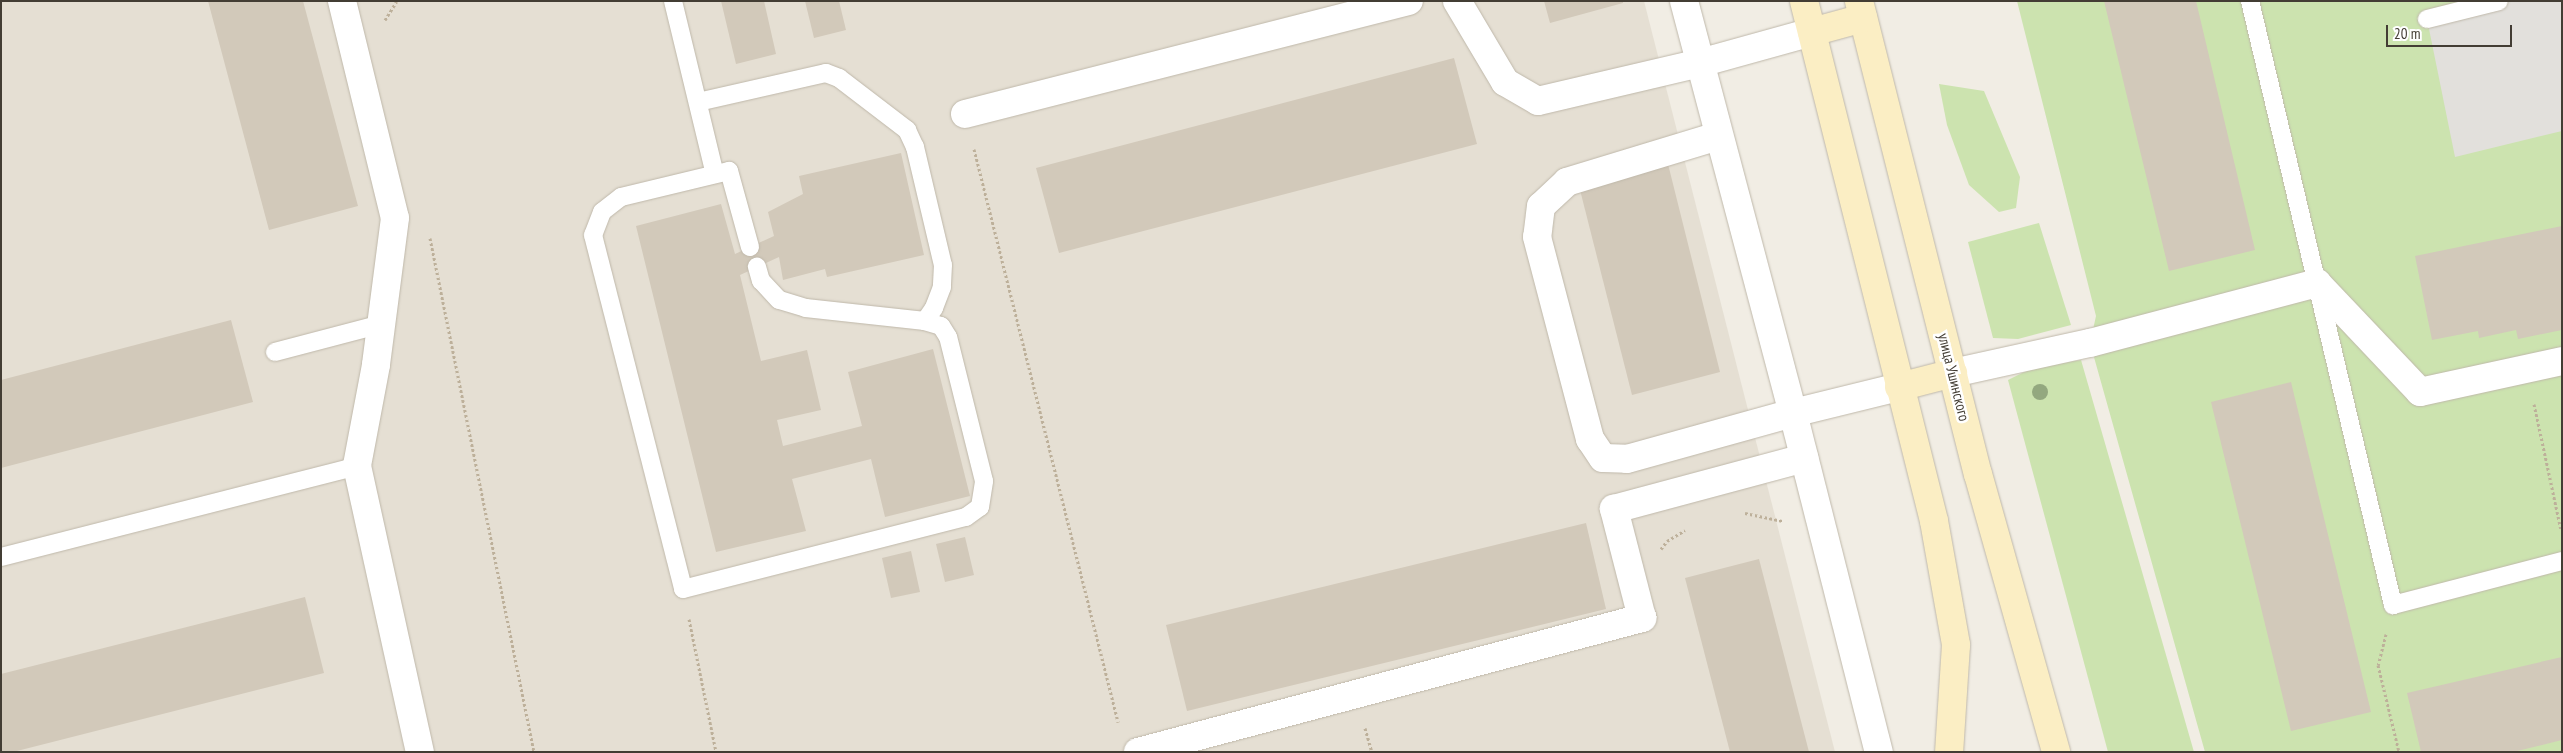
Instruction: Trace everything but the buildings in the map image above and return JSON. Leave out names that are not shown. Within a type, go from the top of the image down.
[{"type":"main road","points":[[1804,1],[1934,521],[1956,645],[1949,752]]},
{"type":"main road","points":[[1812,32],[1861,10]]},
{"type":"main road","name":"улица Ушинского","points":[[1861,10],[1978,474],[2056,752]]},
{"type":"main road","points":[[1899,387],[1953,373]]},
{"type":"street","points":[[342,1],[396,218],[382,324],[357,466],[420,752]]},
{"type":"street","points":[[965,114],[1409,1]]},
{"type":"street","points":[[1457,1],[1505,82],[1538,101],[1700,62],[1812,32]]},
{"type":"street","points":[[1684,1],[1718,136],[1793,413],[1879,752]]},
{"type":"street","points":[[1718,136],[1567,182],[1541,206],[1537,237],[1590,439],[1603,458],[1626,459],[1793,413],[1899,387]]},
{"type":"street","points":[[1953,373],[2090,343],[2317,283],[2420,392],[2562,361]]},
{"type":"street","points":[[1138,752],[1642,618],[1614,509],[1804,458]]},
{"type":"lane","points":[[673,1],[716,174]]},
{"type":"lane","points":[[2250,1],[2394,605],[2562,561]]},
{"type":"lane","points":[[2427,19],[2499,1]]},
{"type":"lane","points":[[698,102],[826,73],[839,78],[907,130],[915,147],[943,265],[942,287],[934,308],[925,321]]},
{"type":"lane","points":[[750,247],[729,171],[621,197],[602,212],[593,235],[683,589],[966,517],[980,507],[984,481],[948,337],[941,326],[925,321],[806,308],[779,300],[761,280],[757,267]]},
{"type":"lane","points":[[275,352],[382,324]]},
{"type":"lane","points":[[1,557],[357,466]]},
{"type":"path","points":[[381,28],[396,1]]},
{"type":"path","points":[[965,114],[1118,723]]},
{"type":"path","points":[[429,229],[534,752]]},
{"type":"path","points":[[2526,369],[2562,534]]},
{"type":"path","points":[[1742,512],[1790,524]]},
{"type":"path","points":[[1634,586],[1668,541],[1692,525]]},
{"type":"path","points":[[683,589],[716,752]]},
{"type":"path","points":[[2394,605],[2378,666],[2399,752]]},
{"type":"shaded area","points":[[1,1],[1644,1],[1835,752],[1,752]]},
{"type":"shaded area","points":[[2499,1],[2562,1],[2562,131],[2455,157],[2427,19]]},
{"type":"green space","points":[[2017,1],[2562,1],[2562,752],[2205,752],[2090,343],[2096,316]]},
{"type":"green space","points":[[1939,84],[1984,91],[2020,177],[2016,208],[1999,212],[1969,185],[1947,125]]},
{"type":"green space","points":[[2039,223],[2071,325],[2018,339],[1993,338],[1968,242]]},
{"type":"green space","points":[[2081,360],[2194,752],[2108,752],[2008,380],[2032,368]]}]
